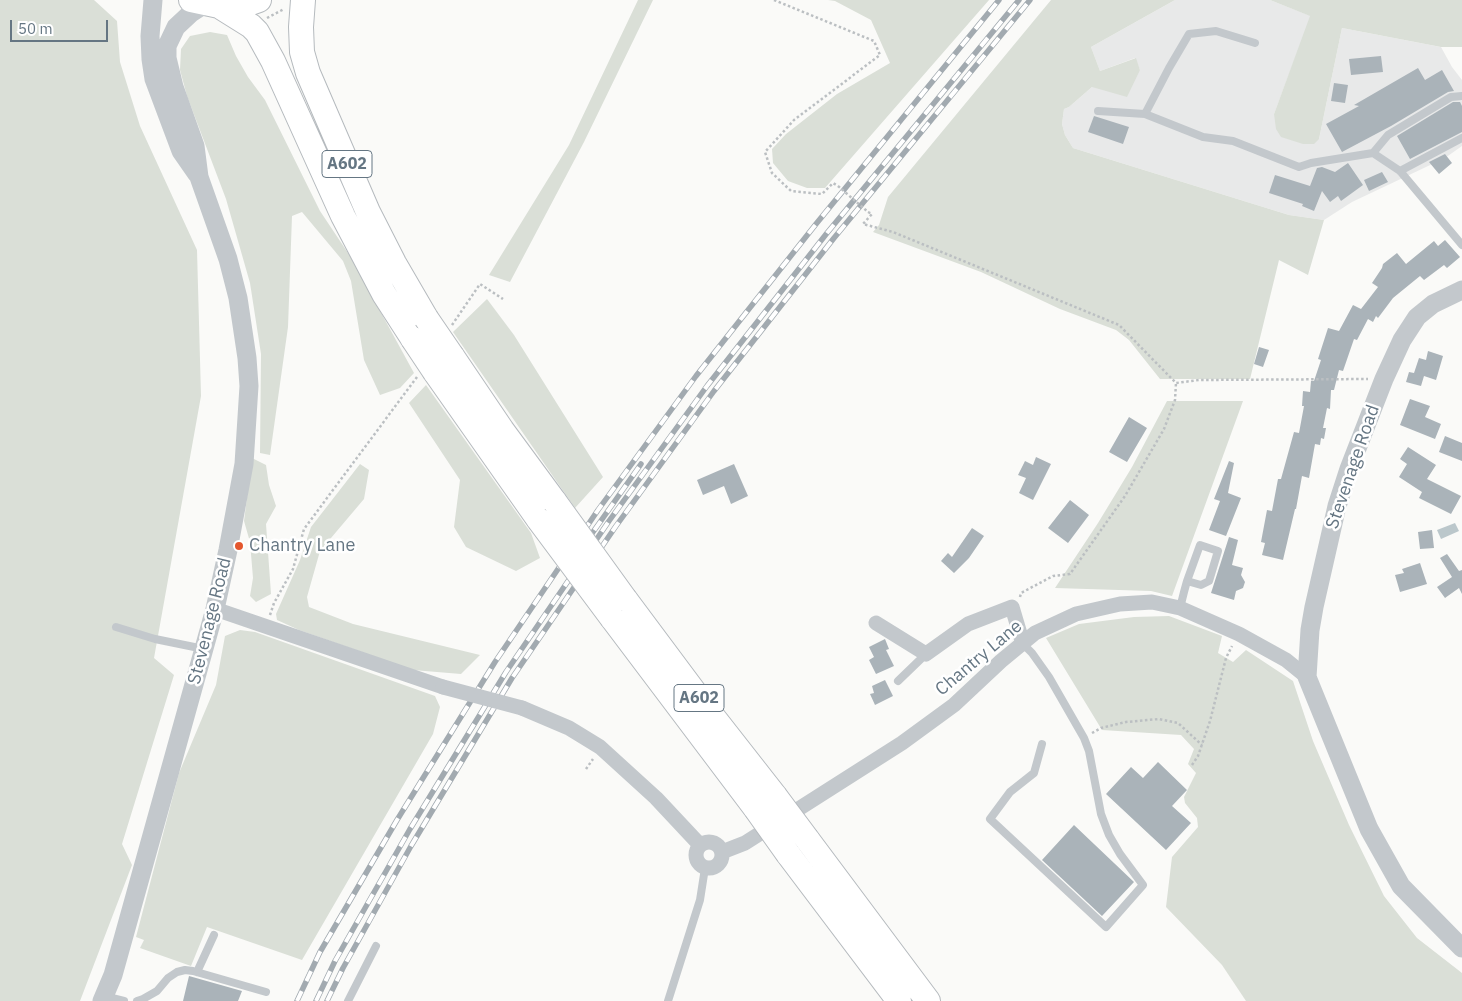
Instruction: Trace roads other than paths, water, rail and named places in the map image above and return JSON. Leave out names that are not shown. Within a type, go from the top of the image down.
[{"type":"main road","points":[[205,4],[248,4],[259,0]]},
{"type":"main road","name":"A602","points":[[303,0],[302,52],[308,73],[368,212],[394,263],[426,318],[502,430],[555,502],[618,608],[756,809],[900,1001]]},
{"type":"main road","name":"A602","points":[[205,4],[251,26],[261,40],[273,61],[343,216],[384,294],[413,339],[427,373],[540,520],[710,713],[775,796],[928,1001]]},
{"type":"street","name":"Stevenage Road","points":[[153,0],[150,36],[154,79],[181,151],[199,177]]},
{"type":"street","name":"Stevenage Road","points":[[103,999],[112,975],[215,610],[244,464],[249,386],[238,298],[228,259],[199,177],[195,146],[169,71],[167,46],[176,27],[205,4]]},
{"type":"street","name":"Stevenage Road","points":[[1307,677],[1310,630],[1314,607],[1337,506],[1349,469],[1384,379],[1402,340],[1417,317],[1433,304],[1462,290]]},
{"type":"street","name":"Chantry Lane","points":[[722,852],[745,843],[902,743],[954,705],[1035,634],[1076,614],[1111,606],[1152,602],[1180,608],[1239,634],[1286,660],[1307,677]]},
{"type":"street","points":[[876,623],[926,654],[968,624],[1012,607],[1023,644]]},
{"type":"street","points":[[215,610],[444,687],[522,708],[569,728],[600,747],[656,798],[700,845]]},
{"type":"street","points":[[1307,677],[1369,829],[1401,886],[1462,948]]},
{"type":"street","points":[[713,842],[720,848],[722,852],[721,861],[718,865],[710,869],[698,864],[696,852],[700,845],[713,842]]},
{"type":"lane","points":[[1145,114],[1189,34],[1216,31],[1255,42]]},
{"type":"lane","points":[[1098,111],[1145,114],[1203,137],[1233,141],[1299,167],[1311,163],[1373,152],[1388,135],[1451,97],[1462,96]]},
{"type":"lane","points":[[1400,171],[1462,138]]},
{"type":"lane","points":[[1373,152],[1400,171],[1462,246]]},
{"type":"lane","points":[[1180,608],[1187,581],[1200,546],[1218,551],[1209,581],[1202,585],[1187,581]]},
{"type":"lane","points":[[116,627],[155,639],[204,649]]},
{"type":"lane","points":[[1023,644],[1049,677],[1084,738],[1089,751],[1101,814],[1109,835],[1120,854],[1143,885],[1106,928],[990,819],[1010,792],[1034,773],[1042,744]]},
{"type":"lane","points":[[898,681],[926,654]]},
{"type":"lane","points":[[668,1001],[700,900],[705,868]]},
{"type":"lane","points":[[197,972],[214,935]]},
{"type":"lane","points":[[348,1001],[376,946]]},
{"type":"lane","points":[[137,1001],[156,991],[168,978],[177,972],[185,970],[266,992]]},
{"type":"lane","points":[[103,999],[124,1001]]},
{"type":"railway","points":[[297,1001],[320,952],[397,820],[495,662],[598,510],[696,376],[816,224],[999,0]]},
{"type":"railway","points":[[316,1001],[335,961],[410,829],[506,672],[609,521],[707,386],[827,233],[1019,0]]},
{"type":"railway","points":[[327,1001],[343,968],[411,846],[512,678],[616,526],[714,391],[834,238],[1030,0]]},
{"type":"railway","points":[[569,566],[641,464]]},
{"type":"place","name":"Chantry Lane","points":[[239,546]]}]
